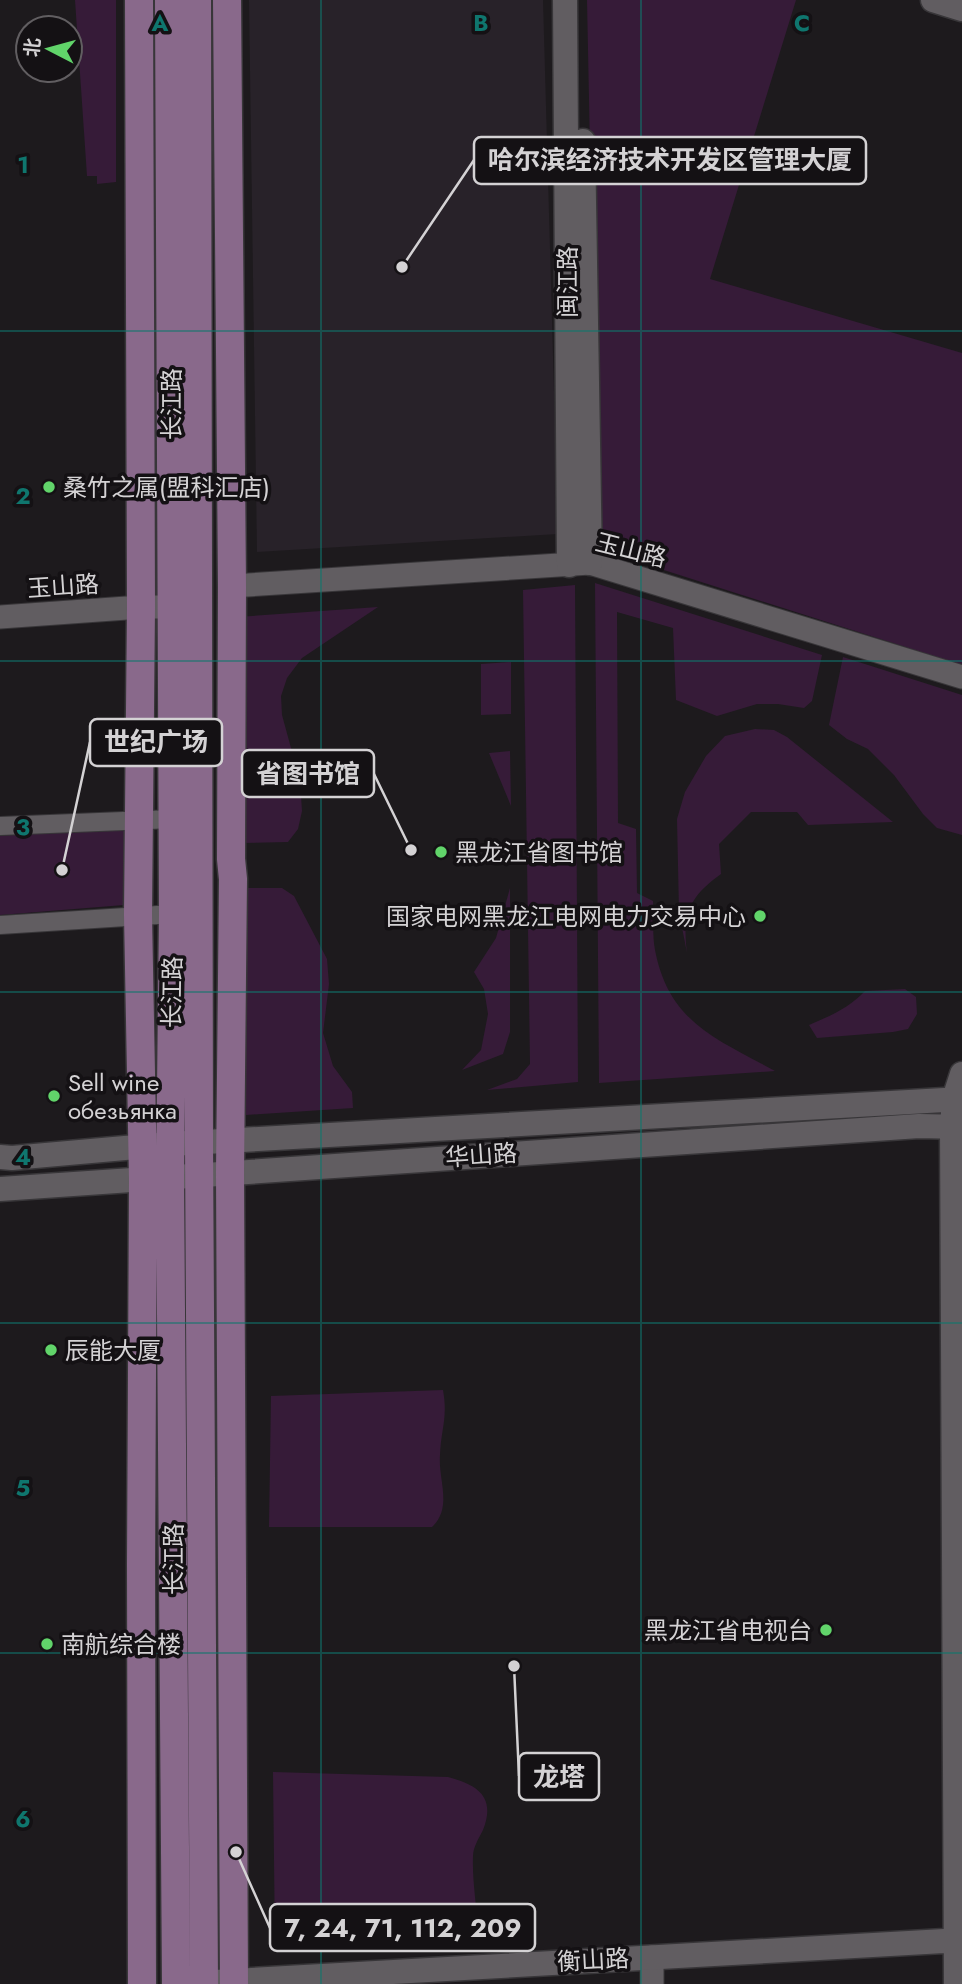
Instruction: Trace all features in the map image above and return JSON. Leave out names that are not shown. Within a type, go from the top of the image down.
[{"type":"main road","points":[[139,0],[141,607],[138,915],[142,1147],[156,1178],[141,1537],[142,1984]]},
{"type":"main road","name":"长江路","points":[[169,0],[173,914],[170,1144],[156,1178],[176,1984]]},
{"type":"main road","name":"长江路","points":[[197,0],[199,1174],[204,1984]]},
{"type":"main road","points":[[227,0],[232,586],[230,1171],[234,1982]]},
{"type":"main road","name":"闽江路","points":[[565,0],[580,564]]},
{"type":"main road","name":"闽江路","points":[[580,564],[581,0]]},
{"type":"main road","points":[[933,0],[962,9]]},
{"type":"main road","points":[[956,1984],[959,1940],[957,1127],[962,1074]]},
{"type":"main road","name":"华山路","points":[[4,1159],[170,1144],[958,1099]]},
{"type":"main road","name":"华山路","points":[[4,1187],[919,1126],[957,1127]]},
{"type":"main road","name":"衡山路","points":[[182,1984],[959,1940]]},
{"type":"street","name":"玉山路","points":[[232,586],[580,564],[962,677]]},
{"type":"street","name":"玉山路","points":[[0,617],[172,607]]},
{"type":"street","points":[[0,826],[173,819]]},
{"type":"street","points":[[0,925],[173,914]]},
{"type":"street","points":[[652,1957],[652,1984]]},
{"type":"shaded area","points":[[75,0],[116,0],[116,182],[97,184],[97,176],[87,176],[81,84],[84,84],[84,14],[76,14]]},
{"type":"shaded area","points":[[249,0],[543,0],[558,534],[257,552]]},
{"type":"shaded area","points":[[587,0],[796,0],[710,279],[962,353],[962,665],[598,549]]},
{"type":"shaded area","points":[[595,583],[822,655],[812,701],[804,708],[757,704],[717,716],[676,700],[673,628],[617,612],[618,823],[636,829],[637,893],[653,901],[654,944],[662,975],[684,1012],[698,1026],[775,1071],[599,1083]]},
{"type":"shaded area","points":[[575,585],[578,1082],[487,1090],[517,1079],[530,1064],[523,590]]},
{"type":"shaded area","points":[[378,607],[302,658],[287,678],[281,696],[282,715],[300,781],[302,811],[298,829],[288,842],[241,843],[237,617]]},
{"type":"shaded area","points":[[843,657],[962,695],[962,835],[937,828],[894,775],[868,749],[847,739],[829,725]]},
{"type":"shaded area","points":[[511,662],[511,714],[481,715],[481,664]]},
{"type":"shaded area","points":[[755,729],[774,730],[787,737],[893,822],[808,825],[797,812],[751,812],[719,844],[721,874],[701,891],[690,908],[686,927],[687,953],[679,912],[677,819],[685,792],[706,756],[725,736]]},
{"type":"shaded area","points":[[510,751],[511,806],[489,753]]},
{"type":"shaded area","points":[[124,827],[124,905],[0,915],[0,836]]},
{"type":"shaded area","points":[[241,888],[282,888],[294,896],[327,959],[329,984],[323,1033],[333,1066],[352,1092],[353,1108],[246,1115]]},
{"type":"shaded area","points":[[510,888],[510,1032],[503,1054],[462,1070],[481,1050],[488,1014],[484,989],[474,972],[496,938]]},
{"type":"shaded area","points":[[905,989],[916,997],[917,1014],[908,1029],[817,1038],[809,1025],[846,1007],[865,991]]},
{"type":"shaded area","points":[[443,1390],[445,1416],[440,1464],[443,1502],[442,1511],[432,1527],[269,1527],[271,1396]]},
{"type":"shaded area","points":[[273,1772],[448,1777],[476,1789],[486,1801],[487,1809],[483,1830],[473,1856],[478,1933],[275,1945]]},
{"type":"place","name":"哈尔滨经济技术开发区管理大厦","points":[[402,267]]},
{"type":"place","name":"桑竹之属(盟科汇店)","points":[[49,487]]},
{"type":"place","name":"省图书馆","points":[[411,850]]},
{"type":"place","name":"黑龙江省图书馆","points":[[441,852]]},
{"type":"place","name":"世纪广场","points":[[62,870]]},
{"type":"place","name":"国家电网黑龙江电网电力交易中心","points":[[760,916]]},
{"type":"place","name":"Sell wine обезьянка","points":[[54,1096]]},
{"type":"place","name":"辰能大厦","points":[[51,1350]]},
{"type":"place","name":"黑龙江省电视台","points":[[826,1630]]},
{"type":"place","name":"南航综合楼","points":[[47,1644]]},
{"type":"place","name":"龙塔","points":[[514,1666]]},
{"type":"place","name":"7, 24, 71, 112, 209","points":[[236,1852]]}]
